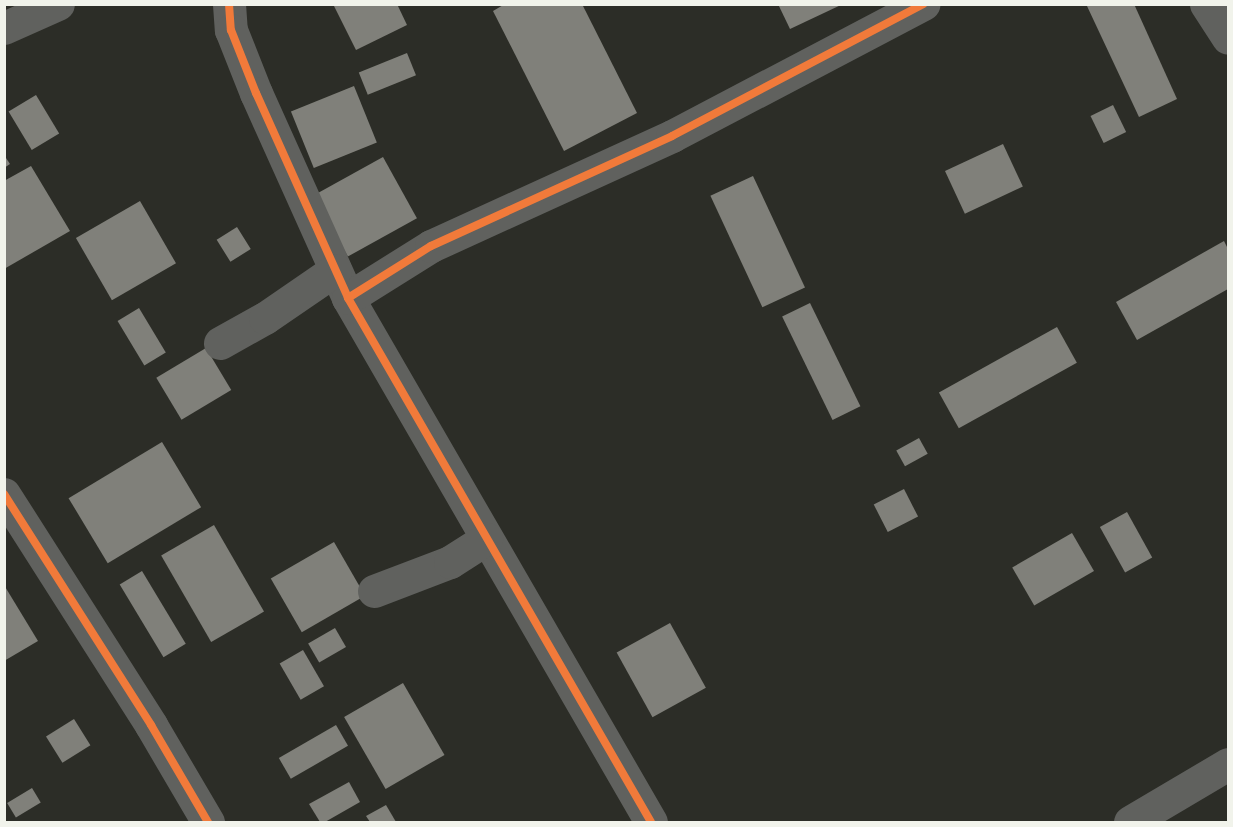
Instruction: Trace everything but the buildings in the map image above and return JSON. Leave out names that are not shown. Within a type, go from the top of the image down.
[{"type":"street","points":[[4,28],[58,4]]},
{"type":"street","points":[[229,4],[231,30],[256,93],[342,284],[486,539],[651,822]]},
{"type":"street","points":[[220,343],[265,318],[431,246],[672,136],[922,4]]},
{"type":"street","points":[[1206,4],[1228,38]]},
{"type":"street","points":[[4,494],[151,725],[208,822]]},
{"type":"street","points":[[375,591],[450,562],[486,539]]},
{"type":"street","points":[[1130,822],[1228,764]]},
{"type":"cycle path","points":[[229,4],[231,30],[256,93],[348,298],[651,822]]},
{"type":"cycle path","points":[[348,298],[431,246],[672,136],[923,4]]},
{"type":"cycle path","points":[[4,494],[151,725],[208,822]]}]
